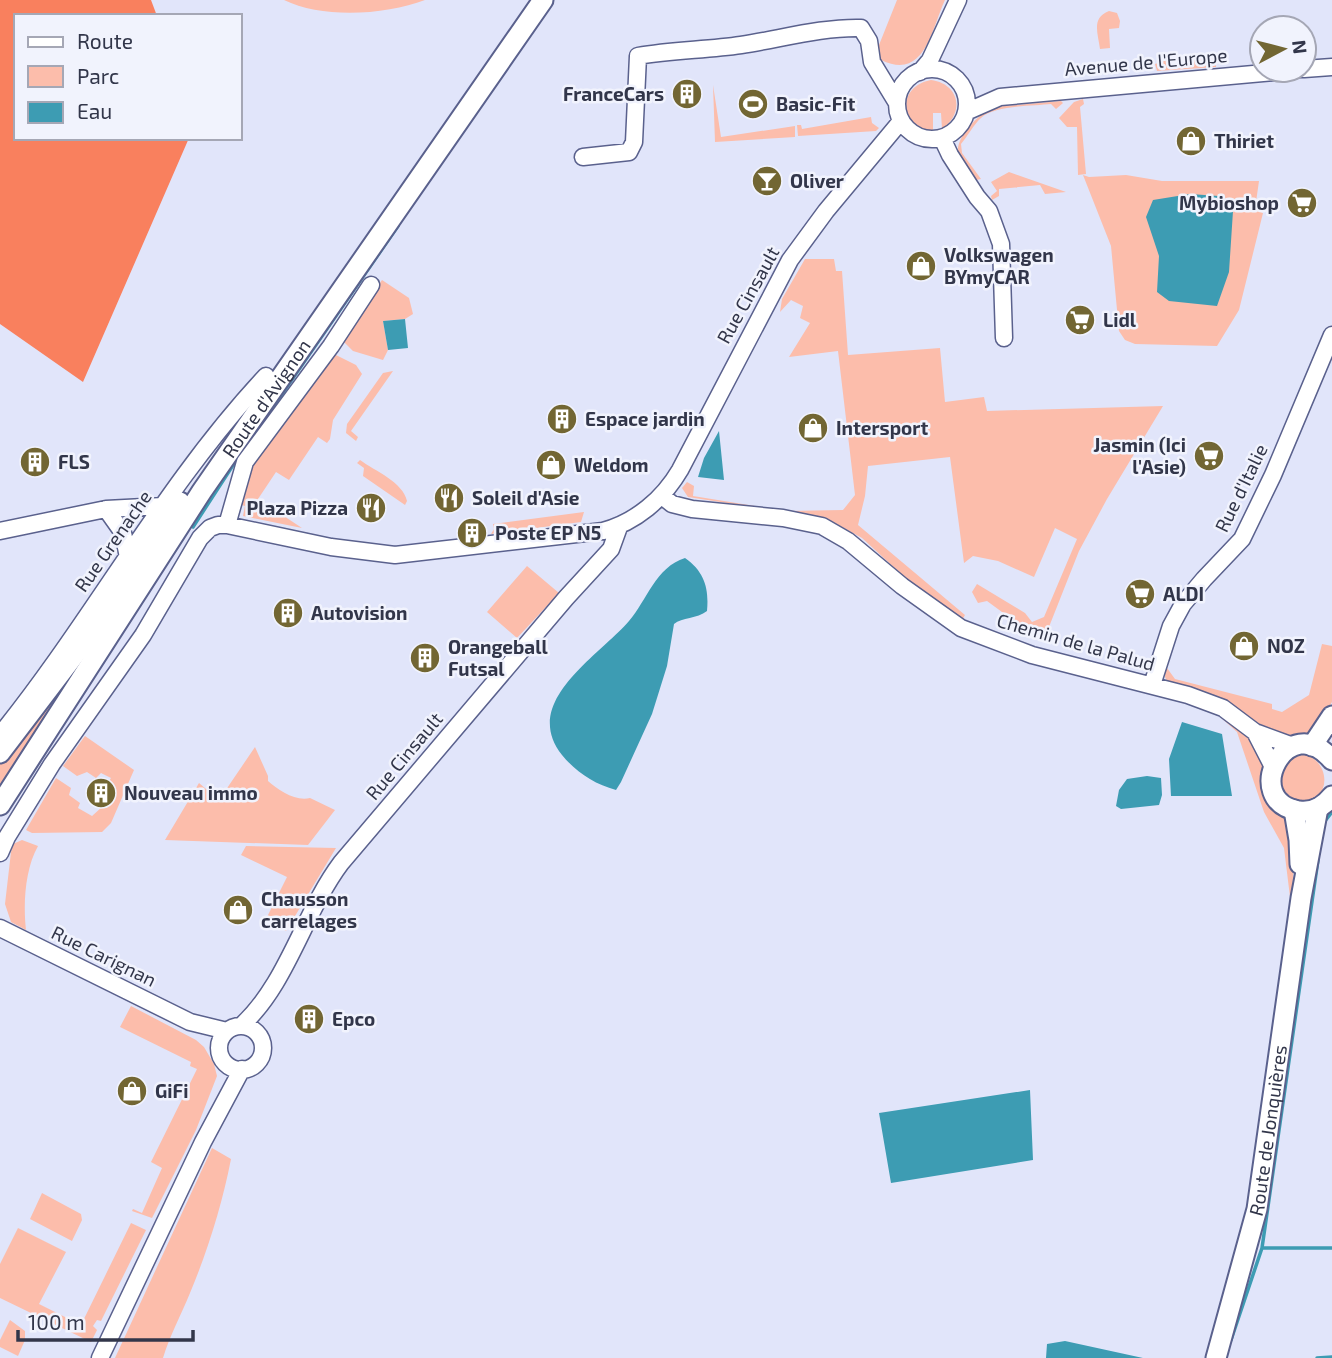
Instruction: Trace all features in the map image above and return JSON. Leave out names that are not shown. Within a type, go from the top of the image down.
[{"type":"main road","name":"Route d'Avignon","points":[[0,753],[135,570],[527,0]]},
{"type":"main road","name":"Route d'Avignon","points":[[0,804],[202,491],[543,0]]},
{"type":"main road","points":[[1302,746],[1332,716]]},
{"type":"main road","points":[[1294,810],[1274,793],[1271,784],[1273,766],[1284,751],[1302,746],[1322,750],[1332,758]]},
{"type":"main road","name":"Route de Jonquières","points":[[1301,898],[1299,840],[1294,810],[1304,812],[1325,802]]},
{"type":"main road","name":"Route de Jonquières","points":[[1216,1358],[1257,1209],[1301,898],[1325,802]]},
{"type":"street","points":[[897,103],[901,90],[930,60],[958,0]]},
{"type":"street","points":[[583,156],[629,152],[634,142],[638,56],[706,50],[861,27],[869,41],[872,62],[897,103],[901,121],[910,132],[921,138],[942,138],[960,126],[966,112],[963,88],[945,72],[931,70],[914,76],[892,74],[872,62]]},
{"type":"street","points":[[940,42],[945,72]]},
{"type":"street","name":"Avenue de l'Europe","points":[[966,112],[1000,97],[1248,74]]},
{"type":"street","name":"Avenue de l'Europe","points":[[963,88],[1000,97]]},
{"type":"street","name":"Rue Cinsault","points":[[229,1034],[270,995],[322,890],[341,863],[615,542],[611,528],[662,496],[680,470],[790,260],[826,211],[901,121]]},
{"type":"street","points":[[942,138],[976,197],[989,211],[1001,244],[1004,338]]},
{"type":"street","points":[[227,525],[245,462],[331,346],[371,285]]},
{"type":"street","name":"Rue d'Italie","points":[[1152,685],[1171,626],[1183,604],[1242,539],[1273,475],[1332,335]]},
{"type":"street","name":"Rue Grenache","points":[[0,735],[49,672],[163,506],[238,407],[266,376]]},
{"type":"street","name":"Chemin de la Palud","points":[[662,496],[672,505],[692,509],[783,518],[822,526],[848,541],[902,586],[961,628],[1032,655],[1152,685],[1223,708],[1255,732],[1302,746]]},
{"type":"street","points":[[0,531],[107,509],[163,506]]},
{"type":"street","points":[[107,509],[123,533],[128,557]]},
{"type":"street","points":[[0,853],[52,764],[143,635],[200,538],[210,528],[227,525],[331,547],[395,555],[611,528]]},
{"type":"street","name":"Chemin de la Palud","points":[[1255,732],[1273,766]]},
{"type":"street","name":"Rue Carignan","points":[[0,928],[190,1022],[229,1034]]},
{"type":"street","name":"Rue Cinsault","points":[[235,1067],[254,1065],[261,1054],[262,1042],[259,1035],[270,1005],[270,995]]},
{"type":"street","points":[[100,1358],[225,1100],[235,1067],[222,1059],[229,1034],[254,1031],[259,1035]]},
{"type":"green space","points":[[284,0],[425,0],[392,9],[354,13],[317,10]]},
{"type":"green space","points":[[897,0],[945,0],[924,49],[908,64],[896,65],[881,60],[877,50]]},
{"type":"green space","points":[[1109,11],[1117,13],[1119,28],[1109,29],[1110,48],[1100,49],[1098,22],[1103,14]]},
{"type":"green space","points":[[1216,52],[1216,67],[1157,71],[1155,64],[1181,55],[1181,65]]},
{"type":"green space","points":[[931,80],[948,87],[956,100],[954,115],[942,129],[941,113],[933,113],[933,131],[921,128],[913,122],[906,106],[912,90]]},
{"type":"green space","points":[[713,85],[721,137],[795,126],[795,137],[715,142]]},
{"type":"green space","points":[[1083,99],[1084,104],[1080,107],[1086,174],[1078,175],[1077,127],[1067,127],[1059,118],[1074,102]]},
{"type":"green space","points":[[1061,101],[1063,103],[1056,109],[1051,104],[1004,108],[987,114],[978,121],[961,144],[962,153],[981,179],[976,180],[962,162],[958,150],[963,135],[975,120],[988,110],[994,107]]},
{"type":"green space","points":[[871,117],[872,123],[879,128],[876,131],[798,136],[797,125],[801,125],[802,129]]},
{"type":"green space","points":[[1009,172],[1066,192],[1045,194],[1040,185],[999,189],[999,196],[992,200],[991,196],[997,191],[991,182]]},
{"type":"green space","points":[[1083,175],[1126,175],[1162,181],[1259,181],[1255,209],[1263,213],[1239,310],[1217,346],[1135,344],[1125,340],[1119,331],[1111,246]]},
{"type":"green space","points":[[805,259],[834,259],[836,271],[842,271],[848,355],[940,348],[945,402],[984,397],[987,411],[1163,406],[1079,551],[1043,642],[987,601],[978,603],[972,592],[977,584],[1025,613],[1032,622],[1044,617],[1077,539],[1055,528],[1034,577],[998,561],[973,556],[964,563],[950,457],[868,466],[858,525],[965,615],[961,622],[911,583],[862,538],[833,522],[688,497],[682,488],[687,482],[694,486],[693,496],[786,511],[843,510],[855,495],[838,351],[789,357],[810,323],[800,318],[803,306],[791,300],[780,312],[782,299]]},
{"type":"green space","points":[[382,280],[409,298],[413,314],[405,319],[383,321],[388,350],[383,360],[353,351],[340,338]]},
{"type":"green space","points":[[332,353],[356,365],[362,374],[333,420],[330,439],[327,443],[318,437],[289,480],[276,472],[258,499],[302,528],[243,516],[245,506],[238,504],[252,462]]},
{"type":"green space","points":[[393,371],[351,431],[358,437],[356,441],[346,433],[347,424],[383,373]]},
{"type":"green space","points":[[360,460],[400,488],[407,501],[405,505],[363,476],[364,468],[357,463]]},
{"type":"green space","points":[[584,512],[581,522],[491,534],[493,524]]},
{"type":"green space","points":[[145,563],[0,791],[0,761]]},
{"type":"green space","points":[[527,566],[559,593],[517,638],[487,612]]},
{"type":"green space","points":[[1322,644],[1332,646],[1332,702],[1314,733],[1308,737],[1290,738],[1266,729],[1234,708],[1168,683],[1165,677],[1167,668],[1175,679],[1272,704],[1272,709],[1282,712],[1309,695]]},
{"type":"green space","points":[[1218,715],[1239,729],[1257,747],[1263,763],[1266,800],[1287,820],[1294,864],[1291,905],[1284,848],[1264,812],[1237,732]]},
{"type":"green space","points":[[85,736],[134,770],[111,823],[102,832],[32,833],[26,830],[56,778],[71,788],[69,795],[80,803],[78,808],[92,816],[102,807],[110,793],[106,786],[111,778],[101,773],[96,778],[87,772],[77,776],[63,766]]},
{"type":"green space","points":[[255,747],[268,781],[293,797],[310,798],[335,810],[308,845],[165,840],[199,783],[219,800]]},
{"type":"green space","points":[[1297,753],[1313,758],[1322,769],[1322,791],[1313,800],[1302,802],[1291,799],[1279,786],[1278,771]]},
{"type":"green space","points":[[22,840],[38,846],[30,865],[26,887],[26,930],[11,922],[5,904],[13,844]]},
{"type":"green space","points":[[246,846],[336,848],[286,931],[266,919],[287,877],[241,855]]},
{"type":"green space","points":[[131,1006],[196,1040],[204,1047],[214,1064],[217,1076],[196,1130],[152,1218],[132,1211],[133,1209],[142,1213],[162,1168],[151,1162],[197,1069],[190,1066],[191,1062],[120,1027]]},
{"type":"green space","points":[[212,1148],[231,1159],[203,1260],[163,1358],[115,1358]]},
{"type":"green space","points":[[42,1193],[81,1214],[82,1220],[72,1241],[30,1219]]},
{"type":"green space","points":[[131,1223],[146,1230],[101,1321],[97,1320],[93,1326],[97,1330],[91,1342],[0,1298],[0,1264],[18,1228],[66,1252],[39,1304],[81,1325]]},
{"type":"green space","points":[[10,1320],[25,1331],[25,1340],[18,1356],[0,1347],[0,1340]]},
{"type":"shaded area","points":[[0,0],[151,0],[156,14],[14,14],[14,140],[188,140],[83,382],[0,324]]},
{"type":"water","points":[[1190,194],[1219,196],[1233,211],[1229,272],[1217,306],[1169,301],[1157,292],[1159,256],[1146,217],[1153,200]]},
{"type":"water","points":[[405,319],[408,348],[388,350],[383,321]]},
{"type":"water","points":[[719,431],[724,480],[698,477],[704,458]]},
{"type":"water","points":[[685,558],[697,569],[704,582],[707,611],[674,624],[667,666],[652,714],[616,790],[586,777],[562,755],[552,736],[550,717],[568,682],[629,621],[659,576],[675,562]]},
{"type":"water","points":[[1182,722],[1222,734],[1232,796],[1171,796],[1169,759]]},
{"type":"water","points":[[1147,776],[1161,778],[1162,795],[1159,805],[1121,809],[1116,806],[1119,790],[1127,779]]},
{"type":"water","points":[[1030,1090],[1033,1160],[891,1183],[879,1113]]},
{"type":"water","points":[[1065,1341],[1143,1358],[1046,1358],[1047,1344]]},
{"type":"waterway","points":[[193,527],[398,226]]},
{"type":"waterway","points":[[1325,821],[1332,812]]},
{"type":"waterway","points":[[1231,1340],[1262,1248],[1318,860]]},
{"type":"waterway","points":[[1262,1248],[1332,1248]]},
{"type":"waterway","points":[[1317,1358],[1332,1357]]},
{"type":"place","name":"FranceCars","points":[[687,94]]},
{"type":"place","name":"Basic-Fit","points":[[753,104]]},
{"type":"place","name":"Thiriet","points":[[1191,141]]},
{"type":"place","name":"Oliver","points":[[767,181]]},
{"type":"place","name":"Mybioshop","points":[[1302,203]]},
{"type":"place","name":"Volkswagen BYmyCAR","points":[[921,266]]},
{"type":"place","name":"Lidl","points":[[1080,320]]},
{"type":"place","name":"Espace jardin","points":[[562,419]]},
{"type":"place","name":"Intersport","points":[[813,428]]},
{"type":"place","name":"Jasmin (Ici l'Asie)","points":[[1209,456]]},
{"type":"place","name":"FLS","points":[[35,462]]},
{"type":"place","name":"Weldom","points":[[551,465]]},
{"type":"place","name":"Soleil d'Asie","points":[[449,498]]},
{"type":"place","name":"Plaza Pizza","points":[[371,508]]},
{"type":"place","name":"Poste EP N5","points":[[472,533]]},
{"type":"place","name":"ALDI","points":[[1140,594]]},
{"type":"place","name":"Autovision","points":[[288,613]]},
{"type":"place","name":"NOZ","points":[[1244,646]]},
{"type":"place","name":"Orangeball Futsal","points":[[425,658]]},
{"type":"place","name":"Nouveau immo","points":[[101,793]]},
{"type":"place","name":"Chausson carrelages","points":[[238,910]]},
{"type":"place","name":"Epco","points":[[309,1019]]},
{"type":"place","name":"GiFi","points":[[132,1091]]}]
